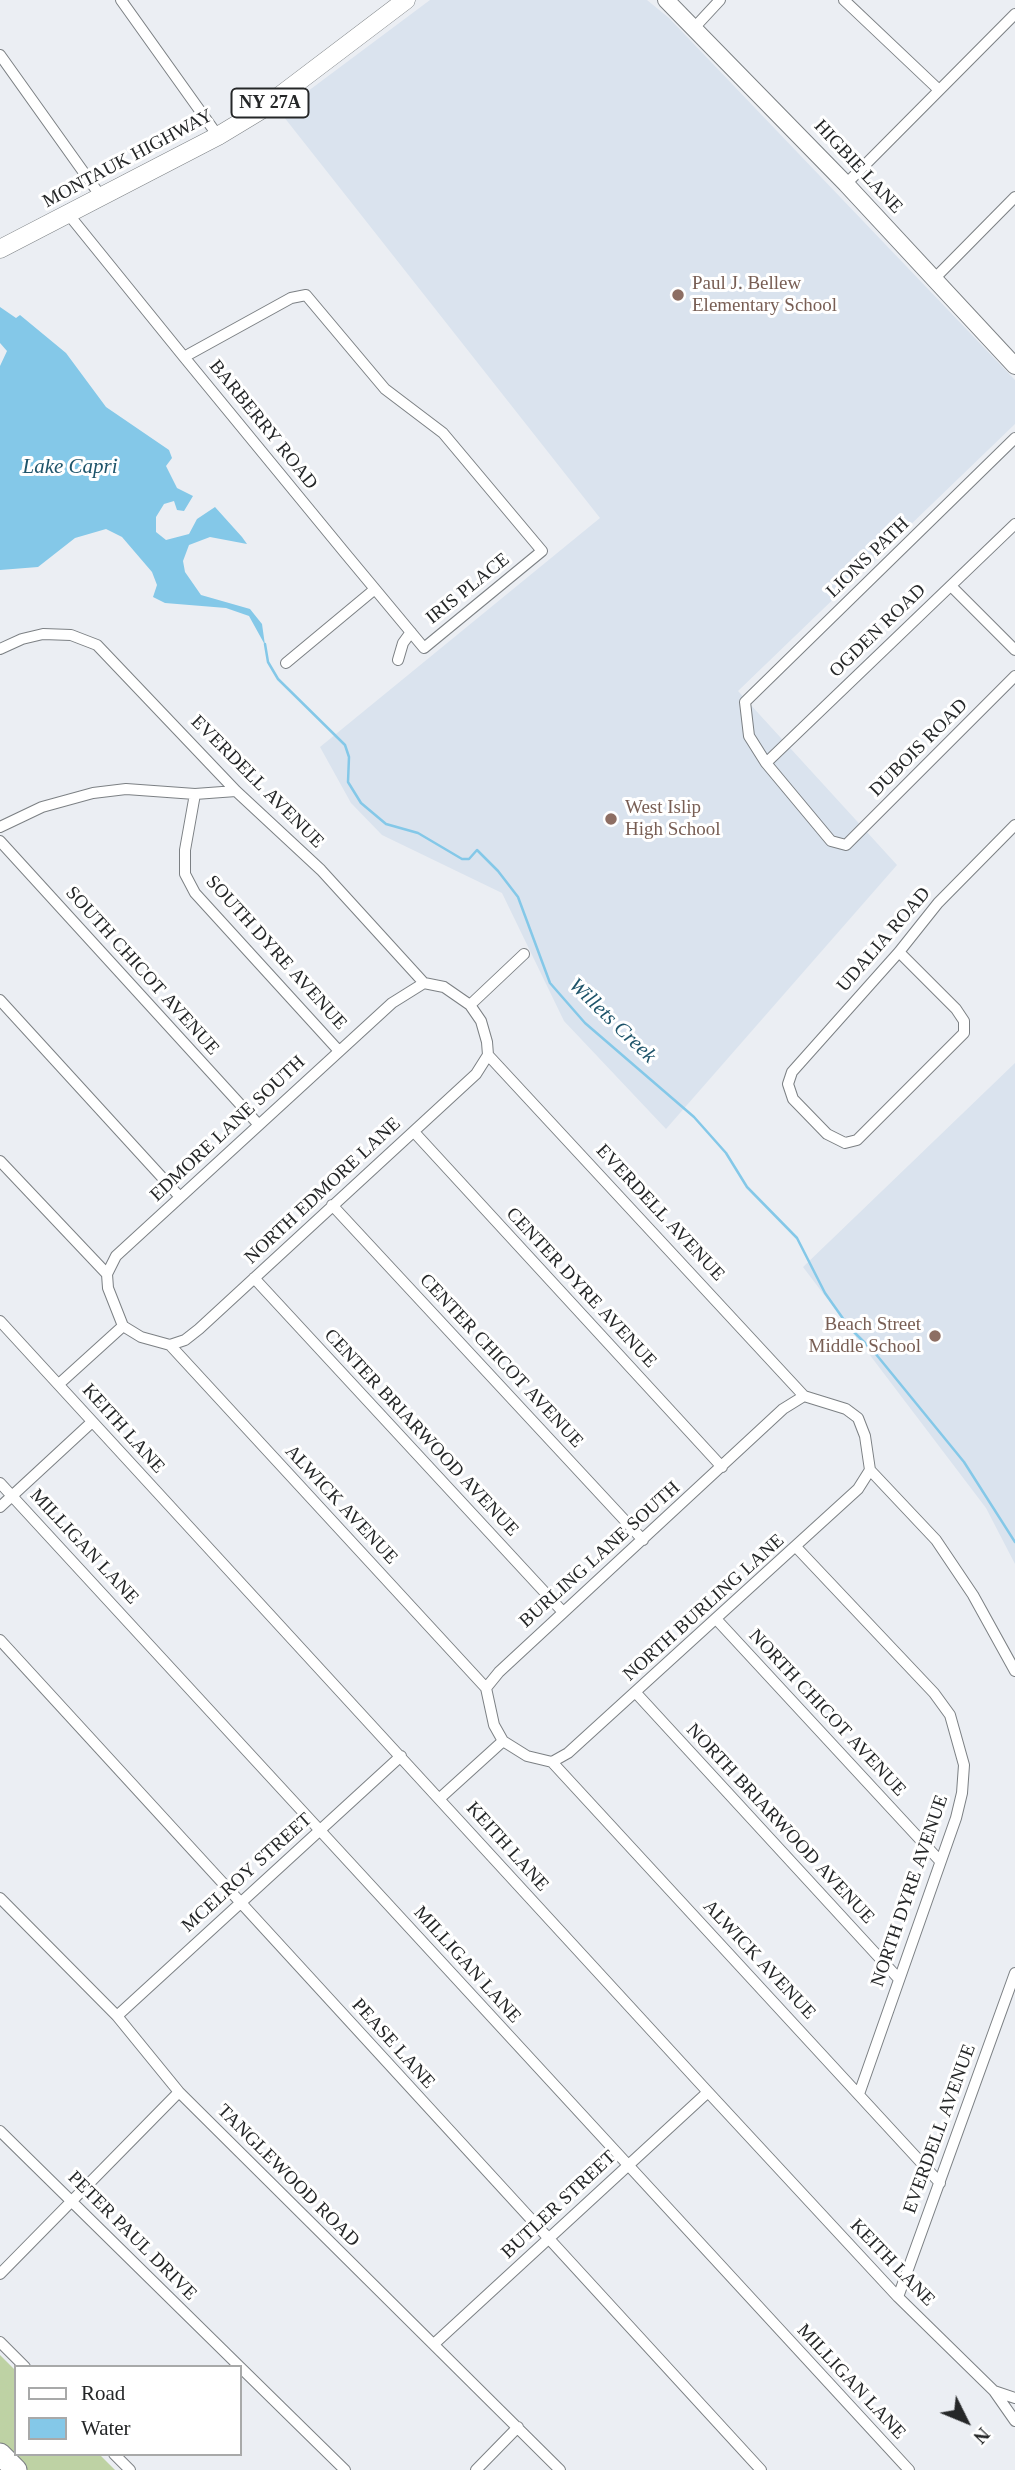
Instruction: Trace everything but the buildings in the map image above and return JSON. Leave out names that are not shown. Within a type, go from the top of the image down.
[{"type":"highway","points":[[0,2454],[16,2470]]},
{"type":"main road","name":"MONTAUK HIGHWAY","points":[[0,249],[103,198],[261,110],[406,0]]},
{"type":"main road","name":"HIGBIE LANE","points":[[666,0],[846,184],[1015,366]]},
{"type":"street","points":[[121,0],[218,136]]},
{"type":"street","points":[[694,28],[720,0]]},
{"type":"street","points":[[844,0],[939,90]]},
{"type":"street","points":[[846,184],[1015,14]]},
{"type":"street","points":[[0,55],[103,198]]},
{"type":"street","points":[[934,279],[1015,197]]},
{"type":"street","name":"BARBERRY ROAD","points":[[69,215],[411,632]]},
{"type":"street","name":"IRIS PLACE","points":[[184,357],[291,298],[306,295],[385,389],[443,433],[542,551],[424,648],[411,632],[402,643],[398,660]]},
{"type":"street","name":"LIONS PATH","points":[[766,763],[749,736],[745,702],[1015,438]]},
{"type":"street","name":"OGDEN ROAD","points":[[766,763],[1015,524]]},
{"type":"street","points":[[951,586],[1015,650]]},
{"type":"street","points":[[286,663],[375,589]]},
{"type":"street","name":"EVERDELL AVENUE","points":[[0,649],[22,639],[43,634],[71,635],[97,645],[236,791],[321,870],[424,983],[444,988],[470,1005]]},
{"type":"street","name":"DUBOIS ROAD","points":[[766,763],[831,841],[846,845],[1015,676]]},
{"type":"street","points":[[0,827],[42,807],[93,793],[126,789],[195,794],[236,791]]},
{"type":"street","name":"SOUTH DYRE AVENUE","points":[[195,794],[185,850],[185,874],[195,893],[339,1051]]},
{"type":"street","name":"UDALIA ROAD","points":[[899,952],[964,1021],[964,1033],[857,1140],[845,1143],[827,1134],[793,1100],[788,1084],[792,1072],[899,952],[937,903],[1015,825]]},
{"type":"street","name":"SOUTH CHICOT AVENUE","points":[[0,841],[259,1125]]},
{"type":"street","points":[[488,1055],[481,1021],[470,1005],[524,954]]},
{"type":"street","name":"EDMORE LANE SOUTH","points":[[107,1274],[116,1255],[339,1051],[407,991],[424,983]]},
{"type":"street","points":[[0,1000],[180,1197]]},
{"type":"street","name":"EVERDELL AVENUE","points":[[488,1055],[804,1396]]},
{"type":"street","name":"NORTH EDMORE LANE","points":[[170,1345],[185,1340],[199,1329],[476,1074],[488,1055]]},
{"type":"street","name":"CENTER DYRE AVENUE","points":[[414,1132],[723,1467]]},
{"type":"street","points":[[0,1161],[107,1274],[111,1302],[123,1326],[141,1337],[170,1345]]},
{"type":"street","name":"CENTER CHICOT AVENUE","points":[[332,1205],[643,1541]]},
{"type":"street","name":"CENTER BRIARWOOD AVENUE","points":[[254,1278],[563,1612]]},
{"type":"street","name":"KEITH LANE","points":[[0,1321],[898,2297],[994,2391],[1002,2407],[1015,2421]]},
{"type":"street","points":[[59,1384],[123,1326]]},
{"type":"street","name":"ALWICK AVENUE","points":[[170,1345],[486,1688]]},
{"type":"street","points":[[804,1396],[846,1409],[858,1418],[865,1436],[870,1470],[936,1540],[973,1595],[1015,1671]]},
{"type":"street","name":"BURLING LANE SOUTH","points":[[486,1688],[563,1612],[783,1409],[804,1396]]},
{"type":"street","points":[[0,1507],[92,1422]]},
{"type":"street","name":"NORTH BURLING LANE","points":[[552,1762],[576,1746],[717,1620],[859,1489],[870,1470]]},
{"type":"street","name":"MILLIGAN LANE","points":[[0,1483],[909,2470]]},
{"type":"street","name":"NORTH DYRE AVENUE","points":[[796,1547],[934,1693],[950,1715],[964,1765],[956,1818],[859,2094]]},
{"type":"street","name":"NORTH CHICOT AVENUE","points":[[717,1620],[940,1861]]},
{"type":"street","name":"PEASE LANE","points":[[0,1640],[761,2470]]},
{"type":"street","points":[[486,1688],[494,1725],[503,1741],[527,1756],[552,1762]]},
{"type":"street","name":"NORTH BRIARWOOD AVENUE","points":[[636,1693],[898,1978]]},
{"type":"street","points":[[439,1799],[503,1741]]},
{"type":"street","name":"MCELROY STREET","points":[[117,2016],[401,1756]]},
{"type":"street","name":"ALWICK AVENUE","points":[[552,1762],[940,2183]]},
{"type":"street","name":"TANGLEWOOD ROAD","points":[[0,1898],[117,2016],[179,2092],[560,2470]]},
{"type":"street","name":"EVERDELL AVENUE","points":[[898,2297],[1010,2003],[1015,1973]]},
{"type":"street","points":[[0,2274],[179,2092]]},
{"type":"street","name":"BUTLER STREET","points":[[434,2344],[708,2092]]},
{"type":"street","name":"PETER PAUL DRIVE","points":[[0,2131],[238,2365]]},
{"type":"street","points":[[0,2342],[23,2365]]},
{"type":"street","name":"PETER PAUL DRIVE","points":[[242,2369],[345,2470]]},
{"type":"street","name":"KEITH LANE","points":[[994,2391],[1015,2398]]},
{"type":"street","points":[[476,2470],[518,2427]]},
{"type":"street","points":[[116,2456],[130,2470]]},
{"type":"shaded area","points":[[430,0],[647,0],[669,18],[1015,380],[1015,424],[738,691],[897,865],[666,1129],[564,1021],[502,893],[382,835],[351,803],[320,747],[600,518],[280,112]]},
{"type":"shaded area","name":"Beach Street Middle School","points":[[1015,1063],[1015,1564],[986,1508],[803,1267]]},
{"type":"green space","points":[[0,2355],[14,2369],[14,2456],[101,2456],[115,2470],[24,2470],[0,2446]]},
{"type":"water","name":"Lake Capri","points":[[0,307],[16,318],[20,315],[66,353],[106,407],[169,450],[172,458],[166,466],[177,488],[193,496],[184,511],[177,510],[174,501],[164,504],[156,517],[156,532],[166,540],[189,534],[197,519],[215,507],[242,537],[247,544],[210,537],[189,545],[183,561],[185,572],[201,595],[250,609],[262,624],[265,645],[249,616],[226,608],[165,603],[153,597],[157,585],[152,572],[122,537],[106,529],[75,538],[38,567],[0,570],[0,366],[7,351],[0,343]]},
{"type":"waterway","name":"Willets Creek","points":[[265,644],[268,662],[278,679],[345,745],[349,757],[348,782],[361,803],[386,824],[418,833],[462,859],[469,859],[477,850],[498,871],[518,897],[550,983],[585,1023],[694,1117],[726,1153],[747,1187],[797,1238],[825,1293],[849,1327],[875,1353],[964,1462],[1015,1542]]},
{"type":"place","name":"Paul J. Bellew Elementary School","points":[[678,295]]},
{"type":"place","name":"West Islip High School","points":[[611,819]]},
{"type":"place","name":"Beach Street Middle School","points":[[935,1336]]}]
